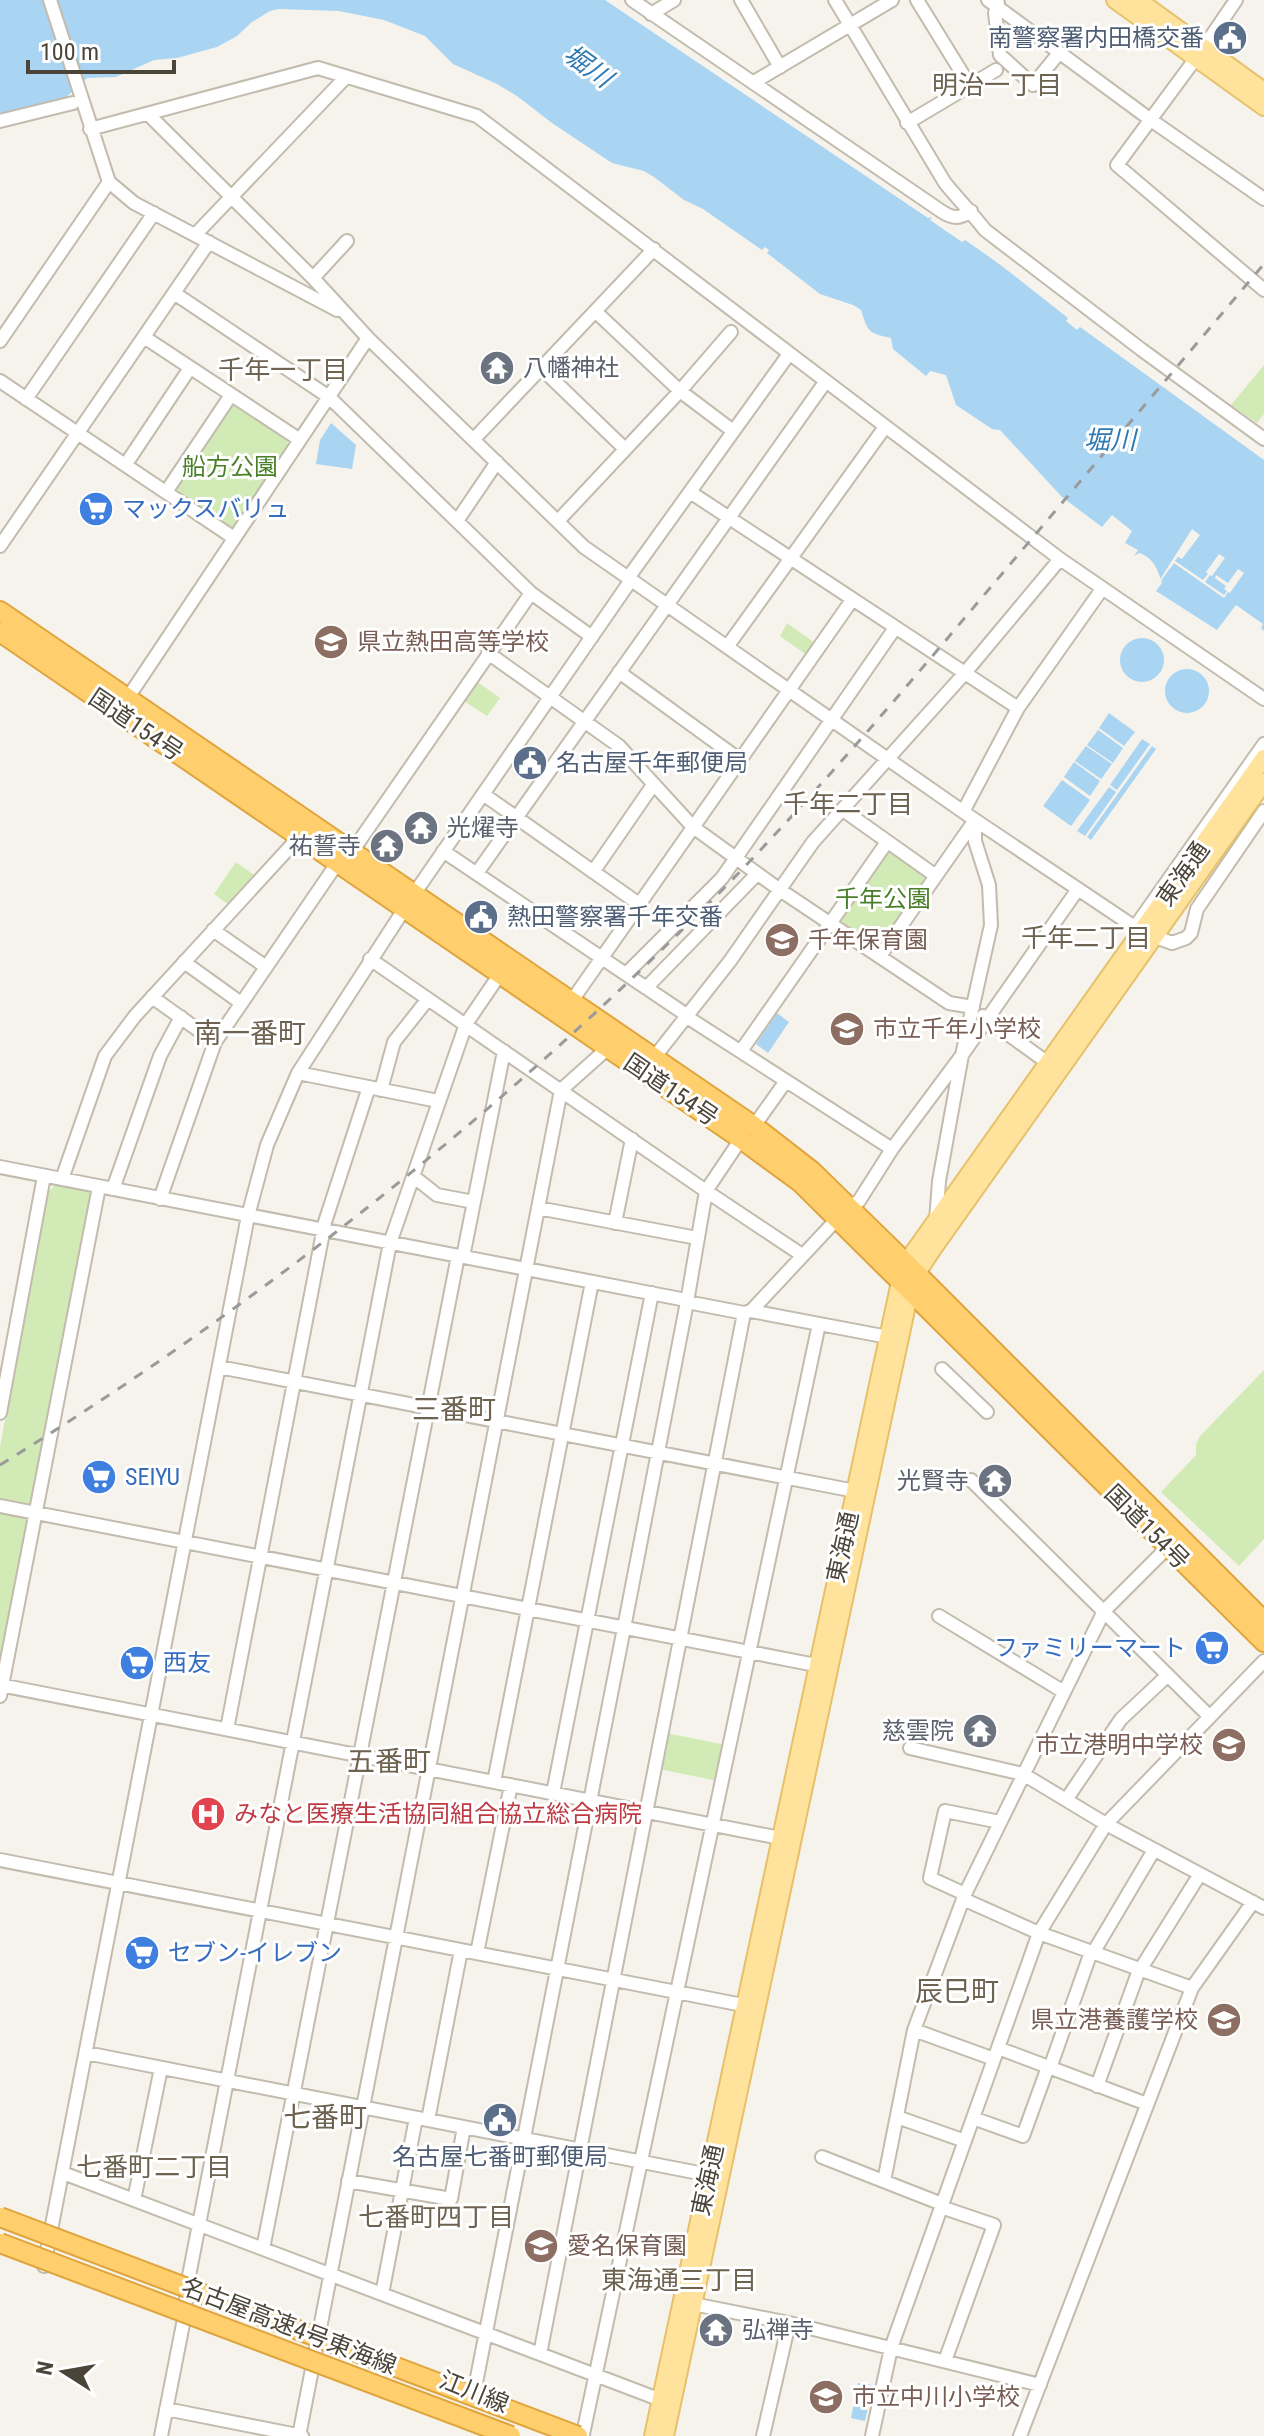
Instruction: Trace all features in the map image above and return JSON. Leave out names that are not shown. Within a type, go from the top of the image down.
[{"type":"highway","name":"国道154号","points":[[0,611],[344,857],[571,1002],[653,1059],[748,1133],[801,1183],[843,1213],[1264,1621]]},
{"type":"highway","name":"国道154号","points":[[0,632],[300,836],[344,857]]},
{"type":"highway","name":"国道154号","points":[[409,901],[500,974],[608,1048],[748,1133]]},
{"type":"highway","name":"国道154号","points":[[908,1277],[1264,1642]]},
{"type":"highway","name":"名古屋高速4号東海線","points":[[0,2214],[583,2435]]},
{"type":"highway","points":[[0,2229],[277,2335],[328,2361],[337,2370]]},
{"type":"highway","name":"名古屋高速4号東海線","points":[[0,2246],[511,2436]]},
{"type":"main road","points":[[1115,0],[1264,91]]},
{"type":"main road","points":[[1138,0],[1264,107]]},
{"type":"main road","name":"東海通","points":[[1165,910],[1264,758]]},
{"type":"main road","name":"東海通","points":[[750,2006],[780,1838],[823,1666],[855,1491],[888,1337],[908,1277],[935,1224],[1048,1063],[1144,932],[1165,910],[1264,782]]},
{"type":"main road","name":"東海通","points":[[653,2436],[715,2174],[908,1277],[1144,932]]},
{"type":"main road","name":"東海通","points":[[665,2436],[693,2304],[715,2174]]},
{"type":"main road","name":"江川線","points":[[0,2214],[406,2363],[583,2435]]},
{"type":"main road","name":"江川線","points":[[0,2246],[44,2266],[312,2367],[467,2430],[502,2436]]},
{"type":"street","points":[[50,0],[77,101],[109,182],[125,197],[343,313]]},
{"type":"street","points":[[632,0],[951,217],[958,218],[971,211]]},
{"type":"street","points":[[651,14],[674,0]]},
{"type":"street","points":[[741,0],[780,67]]},
{"type":"street","points":[[835,0],[945,183],[985,230],[1264,439]]},
{"type":"street","points":[[754,82],[892,0]]},
{"type":"street","points":[[917,0],[970,86]]},
{"type":"street","points":[[1236,0],[1117,165],[1264,290]]},
{"type":"street","points":[[994,2],[1059,53],[1264,199]]},
{"type":"street","points":[[994,2],[1000,55],[1033,85],[1059,53]]},
{"type":"street","points":[[90,129],[318,68],[477,116],[1060,559],[1264,699]]},
{"type":"street","points":[[907,123],[996,70]]},
{"type":"street","points":[[195,235],[346,77]]},
{"type":"street","points":[[0,121],[77,101]]},
{"type":"street","points":[[148,114],[313,278],[368,338],[584,547],[975,820],[1144,932],[1172,943],[1191,933],[1197,909],[1264,811]]},
{"type":"street","points":[[0,341],[109,182]]},
{"type":"street","points":[[26,399],[154,213]]},
{"type":"street","points":[[313,278],[347,241]]},
{"type":"street","points":[[0,546],[209,242]]},
{"type":"street","points":[[474,439],[654,249]]},
{"type":"street","points":[[174,293],[329,397],[531,593],[592,637]]},
{"type":"street","points":[[596,312],[680,391],[733,431]]},
{"type":"street","points":[[558,521],[731,332]]},
{"type":"street","points":[[144,337],[300,440]]},
{"type":"street","points":[[127,699],[368,338]]},
{"type":"street","points":[[44,2266],[248,1216],[267,1145],[298,1073],[370,959],[690,492],[789,354]]},
{"type":"street","points":[[126,464],[190,368]]},
{"type":"street","points":[[541,368],[625,449]]},
{"type":"street","points":[[0,381],[234,538]]},
{"type":"street","points":[[477,873],[826,381]]},
{"type":"street","points":[[166,492],[231,395]]},
{"type":"street","points":[[727,647],[885,427]]},
{"type":"street","points":[[457,521],[497,462]]},
{"type":"street","points":[[690,492],[1018,708]]},
{"type":"street","points":[[653,1059],[688,1016],[813,842],[964,674],[1060,559]]},
{"type":"street","points":[[964,810],[1018,708],[1102,589]]},
{"type":"street","points":[[160,1199],[215,1042],[531,593]]},
{"type":"street","points":[[571,1002],[852,600]]},
{"type":"street","points":[[626,974],[722,878],[895,628]]},
{"type":"street","points":[[488,653],[619,746],[693,827],[736,859],[949,1003],[973,1008],[1048,1063]]},
{"type":"street","points":[[619,672],[740,760]]},
{"type":"street","points":[[1144,932],[1264,744]]},
{"type":"street","points":[[593,872],[653,785]]},
{"type":"street","points":[[483,794],[639,904]]},
{"type":"street","points":[[843,810],[936,876]]},
{"type":"street","points":[[880,956],[975,820]]},
{"type":"street","points":[[935,1224],[939,1181],[962,1055],[988,943],[991,904],[987,874],[975,841],[975,820]]},
{"type":"street","points":[[62,1179],[105,1056],[135,1016],[300,836]]},
{"type":"street","points":[[741,1051],[887,842]]},
{"type":"street","points":[[443,851],[892,1149]]},
{"type":"street","points":[[646,988],[757,874]]},
{"type":"street","points":[[540,2354],[747,1312],[843,1213],[859,1201],[892,1149],[1078,889]]},
{"type":"street","points":[[213,930],[266,967]]},
{"type":"street","points":[[370,959],[802,1255]]},
{"type":"street","points":[[184,962],[241,1003]]},
{"type":"street","points":[[161,2436],[184,2319],[188,2281],[390,1243],[466,1024],[500,974]]},
{"type":"street","points":[[152,997],[215,1042]]},
{"type":"street","points":[[227,1729],[323,1230],[394,1042],[428,999]]},
{"type":"street","points":[[113,1189],[160,1056],[181,1017]]},
{"type":"street","points":[[166,2409],[300,2436],[561,1090],[608,1048]]},
{"type":"street","points":[[263,2249],[428,1408],[504,1051]]},
{"type":"street","points":[[298,1073],[438,1101]]},
{"type":"street","points":[[474,2393],[658,1453],[706,1191],[786,1081]]},
{"type":"street","points":[[615,1223],[632,1139]]},
{"type":"street","points":[[0,1167],[687,1301],[888,1337]]},
{"type":"street","points":[[0,1413],[44,1176]]},
{"type":"street","points":[[413,1176],[437,1195],[474,1202]]},
{"type":"street","points":[[99,1187],[1,1689],[151,1714],[780,1838]]},
{"type":"street","points":[[538,1208],[697,1238]]},
{"type":"street","points":[[494,1782],[592,1282]]},
{"type":"street","points":[[553,1793],[652,1293]]},
{"type":"street","points":[[0,1322],[15,1324]]},
{"type":"street","points":[[583,2435],[819,1324]]},
{"type":"street","points":[[219,1367],[855,1491]]},
{"type":"street","points":[[942,1369],[987,1412]]},
{"type":"street","points":[[971,1480],[1210,1717]]},
{"type":"street","points":[[0,1506],[823,1666]]},
{"type":"street","points":[[884,2181],[914,2030],[964,1896],[1104,1611],[1168,1547]]},
{"type":"street","points":[[939,1616],[1064,1692]]},
{"type":"street","points":[[872,2436],[891,2348],[1039,1933],[1106,1824],[1264,1661]]},
{"type":"street","points":[[1066,1800],[1121,1719],[1168,1675]]},
{"type":"street","points":[[910,1748],[1023,1774],[1106,1824],[1258,1905],[1192,1988],[1020,2436]]},
{"type":"street","points":[[477,1953],[511,1785]]},
{"type":"street","points":[[1000,1822],[945,1811],[930,1878],[1039,1933],[1192,1988]]},
{"type":"street","points":[[973,2118],[1023,2136],[1092,1953],[1154,1850]]},
{"type":"street","points":[[0,1860],[750,2006]]},
{"type":"street","points":[[1097,2086],[1140,1970],[1200,1874]]},
{"type":"street","points":[[382,2294],[402,2190],[422,2119],[461,1950]]},
{"type":"street","points":[[914,2030],[1049,2068],[1147,2104]]},
{"type":"street","points":[[86,2053],[715,2174]]},
{"type":"street","points":[[134,2200],[161,2068]]},
{"type":"street","points":[[897,2117],[965,2141]]},
{"type":"street","points":[[348,2181],[451,2199],[464,2127]]},
{"type":"street","points":[[822,2157],[994,2225],[945,2361]]},
{"type":"street","points":[[63,2173],[661,2400]]},
{"type":"street","points":[[693,2304],[789,2323],[1040,2385]]},
{"type":"street","points":[[763,2436],[789,2323]]},
{"type":"green space","points":[[1264,365],[1264,414],[1257,423],[1231,405]]},
{"type":"green space","name":"船方公園","points":[[232,404],[287,441],[288,445],[233,527],[228,528],[174,491],[174,486],[228,405]]},
{"type":"green space","points":[[787,623],[815,643],[808,656],[780,636]]},
{"type":"green space","points":[[476,681],[500,698],[487,716],[464,701]]},
{"type":"green space","name":"千年公園","points":[[890,850],[928,876],[928,880],[881,948],[877,949],[839,923],[838,918],[886,851]]},
{"type":"green space","points":[[236,862],[257,877],[229,905],[214,894]]},
{"type":"green space","points":[[56,1184],[92,1193],[0,1674],[0,1447],[47,1193]]},
{"type":"green space","points":[[1264,1370],[1264,1539],[1239,1566],[1161,1492],[1196,1455],[1200,1436]]},
{"type":"green space","points":[[666,1733],[726,1745],[718,1781],[659,1769]]},
{"type":"water","name":"堀川","points":[[0,0],[605,0],[928,218],[932,217],[930,220],[962,242],[965,240],[978,249],[1068,318],[1066,321],[1077,330],[1080,327],[1264,460],[1264,631],[1261,628],[1263,624],[1236,605],[1217,630],[1156,591],[1162,583],[1154,565],[1144,555],[1139,553],[1134,556],[1138,550],[1125,543],[1132,531],[1112,515],[1102,527],[1062,497],[1000,430],[992,429],[956,405],[946,375],[930,371],[926,376],[893,349],[891,338],[870,330],[861,310],[820,294],[767,253],[769,250],[765,247],[762,250],[654,177],[644,171],[612,163],[517,96],[453,64],[425,36],[384,20],[339,11],[278,9],[252,22],[237,36],[217,47],[177,58],[154,60],[116,77],[87,78],[65,98],[0,114]]},
{"type":"water","points":[[331,423],[356,445],[352,469],[316,464],[320,440]]},
{"type":"water","points":[[1142,638],[1158,644],[1164,660],[1158,676],[1142,682],[1126,676],[1120,660],[1126,644]]},
{"type":"water","points":[[1187,669],[1203,675],[1209,691],[1203,707],[1187,713],[1171,707],[1165,691],[1171,675]]},
{"type":"water","points":[[1109,713],[1135,732],[1124,746],[1099,728]]},
{"type":"water","points":[[1098,730],[1123,748],[1113,763],[1087,745]]},
{"type":"water","points":[[1142,739],[1150,744],[1117,790],[1110,785]]},
{"type":"water","points":[[1086,746],[1112,764],[1101,779],[1075,761]]},
{"type":"water","points":[[1152,746],[1156,749],[1091,840],[1087,837]]},
{"type":"water","points":[[1074,762],[1100,781],[1090,796],[1064,777]]},
{"type":"water","points":[[1062,780],[1090,800],[1071,826],[1043,806]]},
{"type":"water","points":[[1109,787],[1116,792],[1085,836],[1077,831]]},
{"type":"water","points":[[777,1013],[789,1022],[768,1053],[756,1044]]},
{"type":"water","points":[[858,2383],[873,2385],[865,2421],[851,2418]]},
{"type":"pier","points":[[1192,529],[1200,535],[1182,559],[1178,557],[1175,561],[1203,580],[1219,554],[1225,558],[1205,582],[1224,595],[1226,586],[1215,578],[1216,575],[1228,583],[1238,569],[1244,573],[1224,598],[1174,563],[1159,581]]},
{"type":"railway","points":[[0,1465],[195,1336],[289,1268],[472,1122],[645,966],[761,850],[856,744],[1264,264]]},
{"type":"place","name":"南警察署内田橋交番","points":[[1230,38]]},
{"type":"place","name":"八幡神社","points":[[497,368]]},
{"type":"place","name":"マックスバリュ","points":[[96,509]]},
{"type":"place","name":"県立熱田高等学校","points":[[331,642]]},
{"type":"place","name":"名古屋千年郵便局","points":[[530,763]]},
{"type":"place","name":"光燿寺","points":[[421,828]]},
{"type":"place","name":"祐誓寺","points":[[387,846]]},
{"type":"place","name":"熱田警察署千年交番","points":[[481,917]]},
{"type":"place","name":"千年保育園","points":[[782,940]]},
{"type":"place","name":"市立千年小学校","points":[[847,1029]]},
{"type":"place","name":"SEIYU","points":[[99,1477]]},
{"type":"place","name":"光賢寺","points":[[995,1481]]},
{"type":"place","name":"ファミリーマート","points":[[1212,1648]]},
{"type":"place","name":"西友","points":[[137,1663]]},
{"type":"place","name":"慈雲院","points":[[980,1731]]},
{"type":"place","name":"市立港明中学校","points":[[1229,1745]]},
{"type":"place","name":"みなと医療生活協同組合協立総合病院","points":[[208,1814]]},
{"type":"place","name":"セブン-イレブン","points":[[142,1953]]},
{"type":"place","name":"県立港養護学校","points":[[1224,2020]]},
{"type":"place","name":"名古屋七番町郵便局","points":[[500,2120]]},
{"type":"place","name":"愛名保育園","points":[[541,2246]]},
{"type":"place","name":"弘禅寺","points":[[716,2330]]},
{"type":"place","name":"市立中川小学校","points":[[826,2397]]},
{"type":"district","name":"明治一丁目","points":[[997,85]]},
{"type":"district","name":"千年一丁目","points":[[283,370]]},
{"type":"district","name":"千年二丁目","points":[[848,804]]},
{"type":"district","name":"千年二丁目","points":[[1086,938]]},
{"type":"district","name":"南一番町","points":[[250,1033]]},
{"type":"district","name":"三番町","points":[[454,1409]]},
{"type":"district","name":"五番町","points":[[389,1761]]},
{"type":"district","name":"辰巳町","points":[[957,1991]]},
{"type":"district","name":"七番町","points":[[325,2117]]},
{"type":"district","name":"七番町二丁目","points":[[154,2167]]},
{"type":"district","name":"七番町四丁目","points":[[436,2217]]},
{"type":"district","name":"東海通三丁目","points":[[679,2280]]}]
